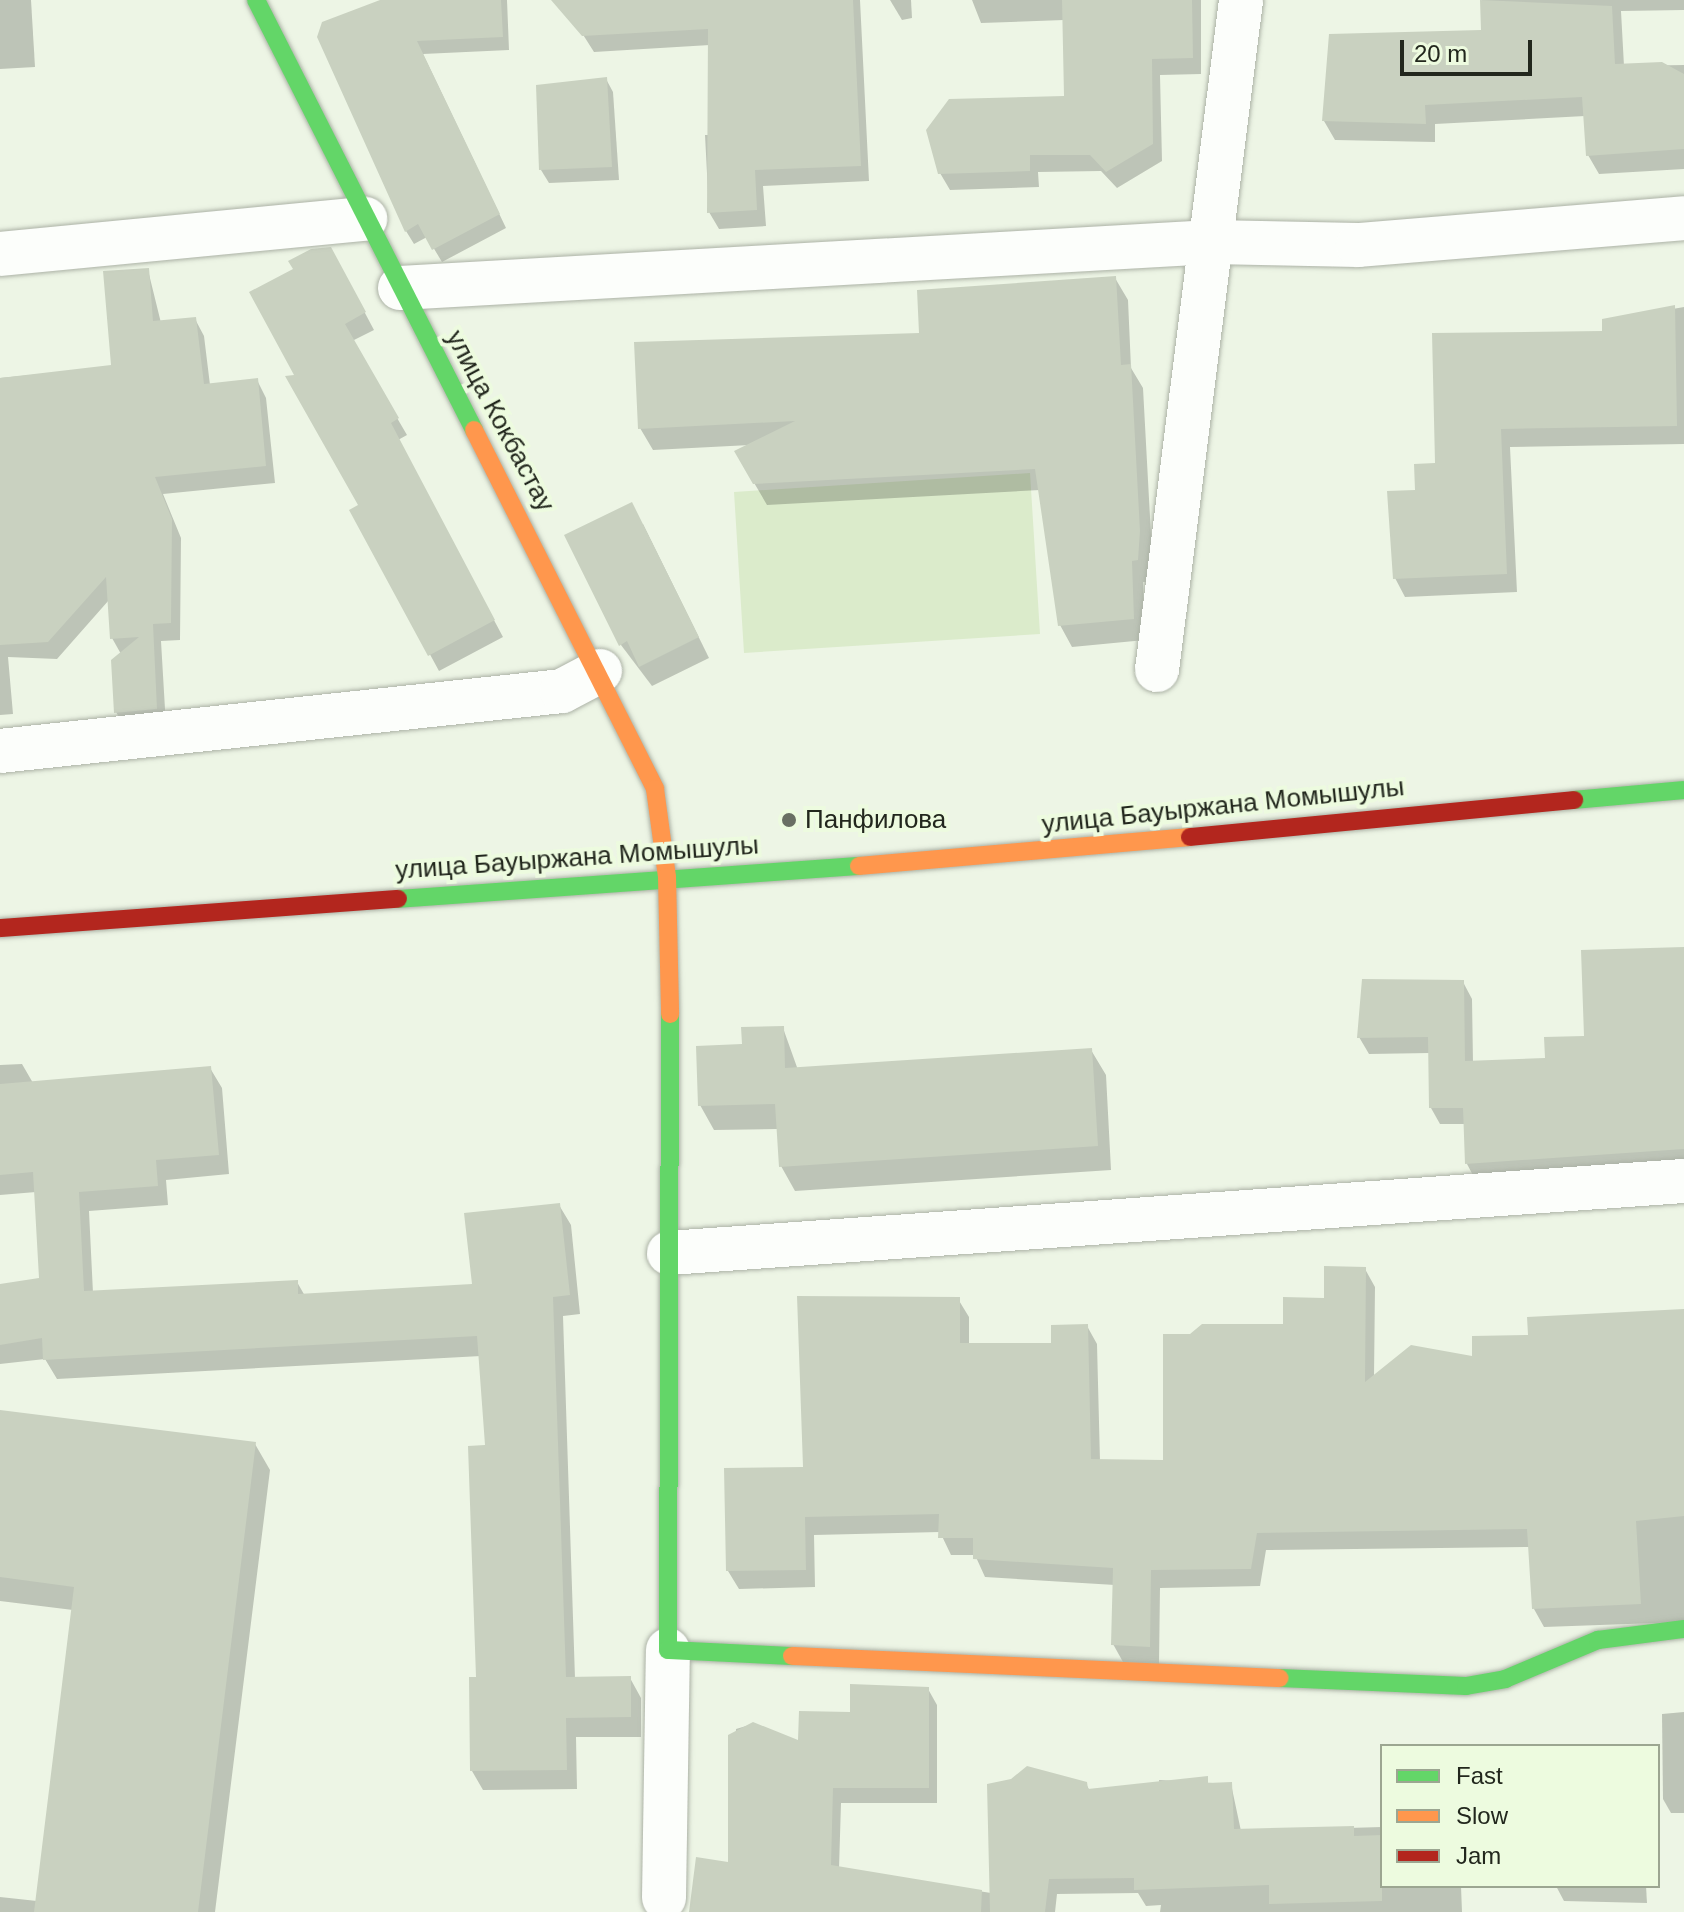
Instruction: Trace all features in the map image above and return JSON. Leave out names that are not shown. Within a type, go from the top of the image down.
[{"type":"street","name":"улица Кокбастау","points":[[256,0],[400,288],[600,671],[655,789],[667,877],[668,1650]]},
{"type":"street","points":[[1157,670],[1198,303],[1212,242],[1241,0]]},
{"type":"street","points":[[400,288],[1212,242],[1358,245],[1684,218]]},
{"type":"street","points":[[0,254],[365,219]]},
{"type":"street","points":[[0,751],[562,691],[600,671]]},
{"type":"street","name":"улица Бауыржана Момышулы","points":[[0,928],[667,877],[978,857],[1684,790]]},
{"type":"street","points":[[669,1253],[1684,1181]]},
{"type":"street","points":[[664,1898],[668,1650],[1466,1686],[1505,1679],[1598,1640],[1684,1629]]},
{"type":"green space","points":[[1030,473],[1040,634],[744,653],[734,492]]},
{"type":"building","points":[[380,0],[501,0],[503,37],[417,41],[500,214],[432,250],[418,224],[405,232],[317,37],[322,22]]},
{"type":"building","points":[[551,0],[853,0],[861,166],[755,170],[757,210],[707,213],[708,29],[582,36]]},
{"type":"building","points":[[1062,0],[1192,0],[1193,58],[1152,59],[1153,144],[1106,172],[1090,155],[1030,155],[1030,171],[938,174],[926,130],[949,99],[1064,96]]},
{"type":"building","points":[[1480,0],[1612,6],[1615,64],[1662,62],[1684,74],[1684,149],[1586,156],[1582,97],[1425,105],[1426,124],[1322,121],[1329,34],[1481,30]]},
{"type":"building","points":[[607,77],[612,167],[539,170],[536,85]]},
{"type":"building","points":[[331,247],[366,312],[345,324],[399,418],[391,423],[495,620],[428,656],[349,510],[358,505],[285,376],[294,375],[249,292],[293,269],[288,261],[311,249]]},
{"type":"building","points":[[149,268],[153,321],[196,317],[204,384],[258,378],[266,466],[155,477],[172,519],[171,623],[153,624],[157,709],[114,713],[111,660],[139,637],[110,639],[106,577],[48,642],[0,645],[0,378],[111,365],[103,271]]},
{"type":"building","points":[[1116,276],[1121,365],[1131,364],[1140,531],[1138,560],[1132,561],[1134,619],[1058,626],[1035,469],[753,484],[734,451],[795,421],[638,429],[634,342],[919,333],[917,290]]},
{"type":"building","points":[[1675,305],[1677,426],[1501,429],[1507,574],[1393,579],[1387,491],[1415,490],[1414,464],[1435,463],[1432,333],[1602,331],[1602,319]]},
{"type":"building","points":[[632,502],[699,637],[639,667],[627,641],[619,646],[564,535]]},
{"type":"building","points":[[1684,947],[1684,1149],[1465,1164],[1463,1108],[1429,1108],[1428,1037],[1357,1038],[1362,979],[1464,980],[1465,1061],[1545,1058],[1544,1037],[1584,1036],[1581,950]]},
{"type":"building","points":[[784,1026],[785,1068],[1092,1048],[1098,1146],[779,1167],[775,1104],[698,1106],[696,1046],[742,1044],[741,1027]]},
{"type":"building","points":[[211,1066],[219,1155],[156,1160],[158,1186],[79,1192],[84,1291],[298,1280],[298,1294],[472,1284],[464,1213],[560,1203],[570,1295],[553,1297],[566,1677],[631,1676],[631,1717],[566,1718],[567,1770],[470,1771],[469,1677],[476,1677],[468,1446],[485,1445],[477,1336],[43,1360],[42,1338],[0,1345],[0,1284],[39,1278],[33,1172],[0,1175],[0,1084]]},
{"type":"building","points":[[1324,1266],[1366,1267],[1365,1382],[1411,1345],[1472,1356],[1472,1336],[1528,1335],[1527,1317],[1684,1309],[1684,1516],[1636,1521],[1641,1604],[1532,1609],[1527,1529],[1257,1533],[1251,1569],[1151,1570],[1150,1647],[1111,1645],[1113,1568],[973,1559],[973,1538],[938,1538],[939,1514],[805,1517],[806,1570],[726,1571],[724,1468],[803,1467],[797,1296],[960,1297],[960,1343],[1051,1343],[1051,1325],[1088,1324],[1091,1459],[1163,1460],[1163,1334],[1190,1334],[1202,1324],[1283,1324],[1283,1297],[1324,1298]]},
{"type":"building","points":[[0,1410],[256,1442],[198,1912],[34,1912],[74,1587],[0,1577]]},
{"type":"building","points":[[850,1684],[929,1687],[929,1788],[833,1788],[831,1865],[982,1890],[981,1912],[689,1912],[696,1857],[728,1862],[728,1735],[753,1722],[798,1740],[799,1711],[850,1712]]},
{"type":"building","points":[[1027,1766],[1087,1782],[1088,1789],[1208,1776],[1208,1783],[1232,1782],[1234,1829],[1354,1826],[1354,1836],[1380,1835],[1382,1901],[1269,1904],[1269,1885],[1134,1890],[1134,1878],[1049,1879],[1045,1912],[990,1912],[987,1784],[1011,1779]]},
{"type":"traffic: fast","points":[[256,0],[474,430]]},
{"type":"traffic: fast","points":[[1574,800],[1684,790]]},
{"type":"traffic: fast","points":[[398,899],[859,866]]},
{"type":"traffic: fast","points":[[670,1014],[668,1650],[792,1656]]},
{"type":"traffic: fast","points":[[1280,1678],[1466,1686],[1505,1679],[1598,1640],[1684,1629]]},
{"type":"traffic: slow","points":[[474,430],[655,789],[667,877],[670,1014]]},
{"type":"traffic: slow","points":[[859,866],[1190,837]]},
{"type":"traffic: slow","points":[[792,1656],[1280,1678]]},
{"type":"traffic: jam","points":[[1190,837],[1574,800]]},
{"type":"traffic: jam","points":[[0,928],[398,899]]},
{"type":"place","name":"Панфилова","points":[[789,820]]}]
